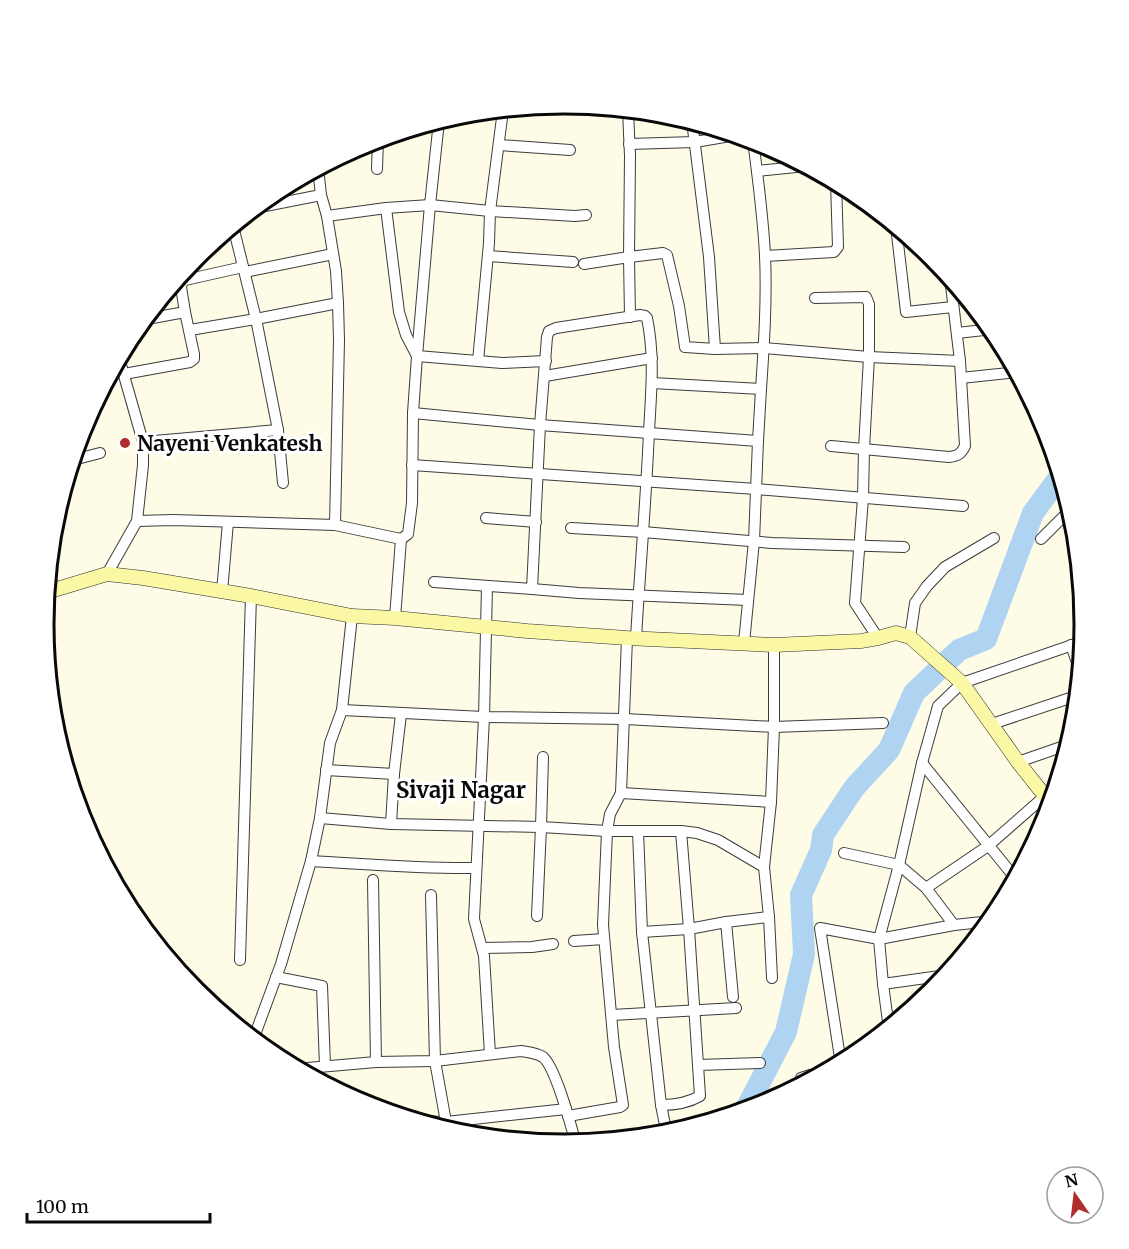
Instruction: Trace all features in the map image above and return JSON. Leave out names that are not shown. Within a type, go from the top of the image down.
[{"type":"street","points":[[478,361],[490,211],[502,118]]},
{"type":"street","points":[[628,118],[630,317]]},
{"type":"street","points":[[137,521],[335,525],[401,538],[408,534],[412,503],[413,413],[417,356],[438,130]]},
{"type":"street","points":[[693,130],[709,257],[714,349]]},
{"type":"street","points":[[629,144],[695,142],[719,138]]},
{"type":"street","points":[[499,145],[570,150]]},
{"type":"street","points":[[377,170],[378,150]]},
{"type":"street","points":[[744,643],[754,541],[764,348],[765,256],[754,151]]},
{"type":"street","points":[[757,171],[791,168]]},
{"type":"street","points":[[319,177],[336,271],[338,303],[335,525]]},
{"type":"street","points":[[765,256],[830,252],[836,249],[838,247],[836,192]]},
{"type":"street","points":[[275,204],[321,195]]},
{"type":"street","points":[[327,216],[430,205],[490,211],[586,215]]},
{"type":"street","points":[[386,208],[399,312],[406,335],[417,356]]},
{"type":"street","points":[[235,235],[256,319],[278,430],[283,483]]},
{"type":"street","points":[[897,238],[906,312],[953,307]]},
{"type":"street","points":[[488,256],[578,263],[663,253],[667,255],[686,347],[764,348],[869,357],[960,361]]},
{"type":"street","points":[[189,279],[333,254]]},
{"type":"street","points":[[124,374],[190,362],[194,359],[181,288]]},
{"type":"street","points":[[831,446],[950,457],[962,453],[965,446],[960,361],[951,292]]},
{"type":"street","points":[[815,298],[866,297],[869,304],[863,498],[855,603],[878,638]]},
{"type":"street","points":[[190,330],[338,303]]},
{"type":"street","points":[[157,317],[185,312]]},
{"type":"street","points":[[462,1124],[615,1108],[623,1105],[614,1047],[603,925],[607,831],[610,814],[621,793],[631,638],[638,595],[647,483],[652,358],[647,318],[640,315],[549,331],[540,425],[532,589]]},
{"type":"street","points":[[957,333],[981,330]]},
{"type":"street","points":[[417,356],[501,363],[546,361]]},
{"type":"street","points":[[544,376],[652,358]]},
{"type":"street","points":[[107,574],[137,521],[143,465],[143,442],[122,369]]},
{"type":"street","points":[[961,378],[1009,373]]},
{"type":"street","points":[[652,383],[761,389]]},
{"type":"street","points":[[413,413],[758,441]]},
{"type":"street","points":[[143,442],[278,430]]},
{"type":"street","points":[[82,458],[100,453]]},
{"type":"street","points":[[412,465],[963,506]]},
{"type":"street","points":[[1041,539],[1063,517]]},
{"type":"street","points":[[486,518],[536,522]]},
{"type":"street","points":[[222,592],[228,522]]},
{"type":"street","points":[[571,528],[772,543],[904,547]]},
{"type":"street","points":[[395,618],[401,538]]},
{"type":"street","points":[[910,637],[915,603],[927,586],[945,567],[994,538]]},
{"type":"street","points":[[55,589],[107,574],[251,596],[352,616],[631,638],[774,645],[861,641],[896,633],[910,637],[962,683],[1018,762],[1046,793]]},
{"type":"street","points":[[434,582],[748,600]]},
{"type":"street","points":[[486,586],[484,717],[474,919],[484,956],[490,1054]]},
{"type":"street","points":[[240,960],[251,596]]},
{"type":"street","points":[[256,1031],[282,964],[311,861],[320,818],[330,743],[342,710],[352,616]]},
{"type":"street","points":[[890,1018],[883,984],[879,939],[938,706],[962,683],[1074,644]]},
{"type":"street","points":[[772,978],[764,867],[771,802],[774,645]]},
{"type":"street","points":[[1071,645],[1074,654]]},
{"type":"street","points":[[992,724],[1070,698]]},
{"type":"street","points":[[342,710],[484,717],[625,719],[774,727],[883,723]]},
{"type":"street","points":[[391,824],[401,714]]},
{"type":"street","points":[[1018,762],[1060,747]]},
{"type":"street","points":[[537,916],[543,757]]},
{"type":"street","points":[[922,763],[1011,873]]},
{"type":"street","points":[[326,770],[394,774]]},
{"type":"street","points":[[621,793],[771,802]]},
{"type":"street","points":[[926,888],[988,846],[1042,805]]},
{"type":"street","points":[[320,818],[391,824],[681,831],[697,833],[718,840],[764,867]]},
{"type":"street","points":[[638,831],[642,932],[665,1125]]},
{"type":"street","points":[[661,1105],[693,1100],[700,1096],[681,831]]},
{"type":"street","points":[[844,853],[899,865],[926,888],[954,924]]},
{"type":"street","points":[[311,861],[434,869],[476,868]]},
{"type":"street","points":[[373,880],[376,1062]]},
{"type":"street","points":[[431,895],[435,1061],[445,1121]]},
{"type":"street","points":[[642,932],[689,929],[769,917]]},
{"type":"street","points":[[612,1016],[694,1011],[734,1003],[726,922]]},
{"type":"street","points":[[839,1055],[819,928],[879,939],[954,924],[979,922]]},
{"type":"street","points":[[574,941],[604,939]]},
{"type":"street","points":[[482,948],[553,944]]},
{"type":"street","points":[[276,977],[322,986],[326,1066]]},
{"type":"street","points":[[883,984],[933,977]]},
{"type":"street","points":[[310,1068],[376,1062],[435,1061],[520,1051],[531,1052],[543,1057],[550,1067],[573,1135]]},
{"type":"street","points":[[698,1065],[760,1063]]},
{"type":"waterway","points":[[751,1100],[786,1032],[804,954],[801,895],[821,850],[823,835],[854,788],[889,750],[914,693],[959,650],[986,639],[1033,513],[1055,483]]},
{"type":"place","name":"Nayeni Venkatesh","points":[[125,443]]},
{"type":"district","name":"Sivaji Nagar","points":[[461,790]]}]
